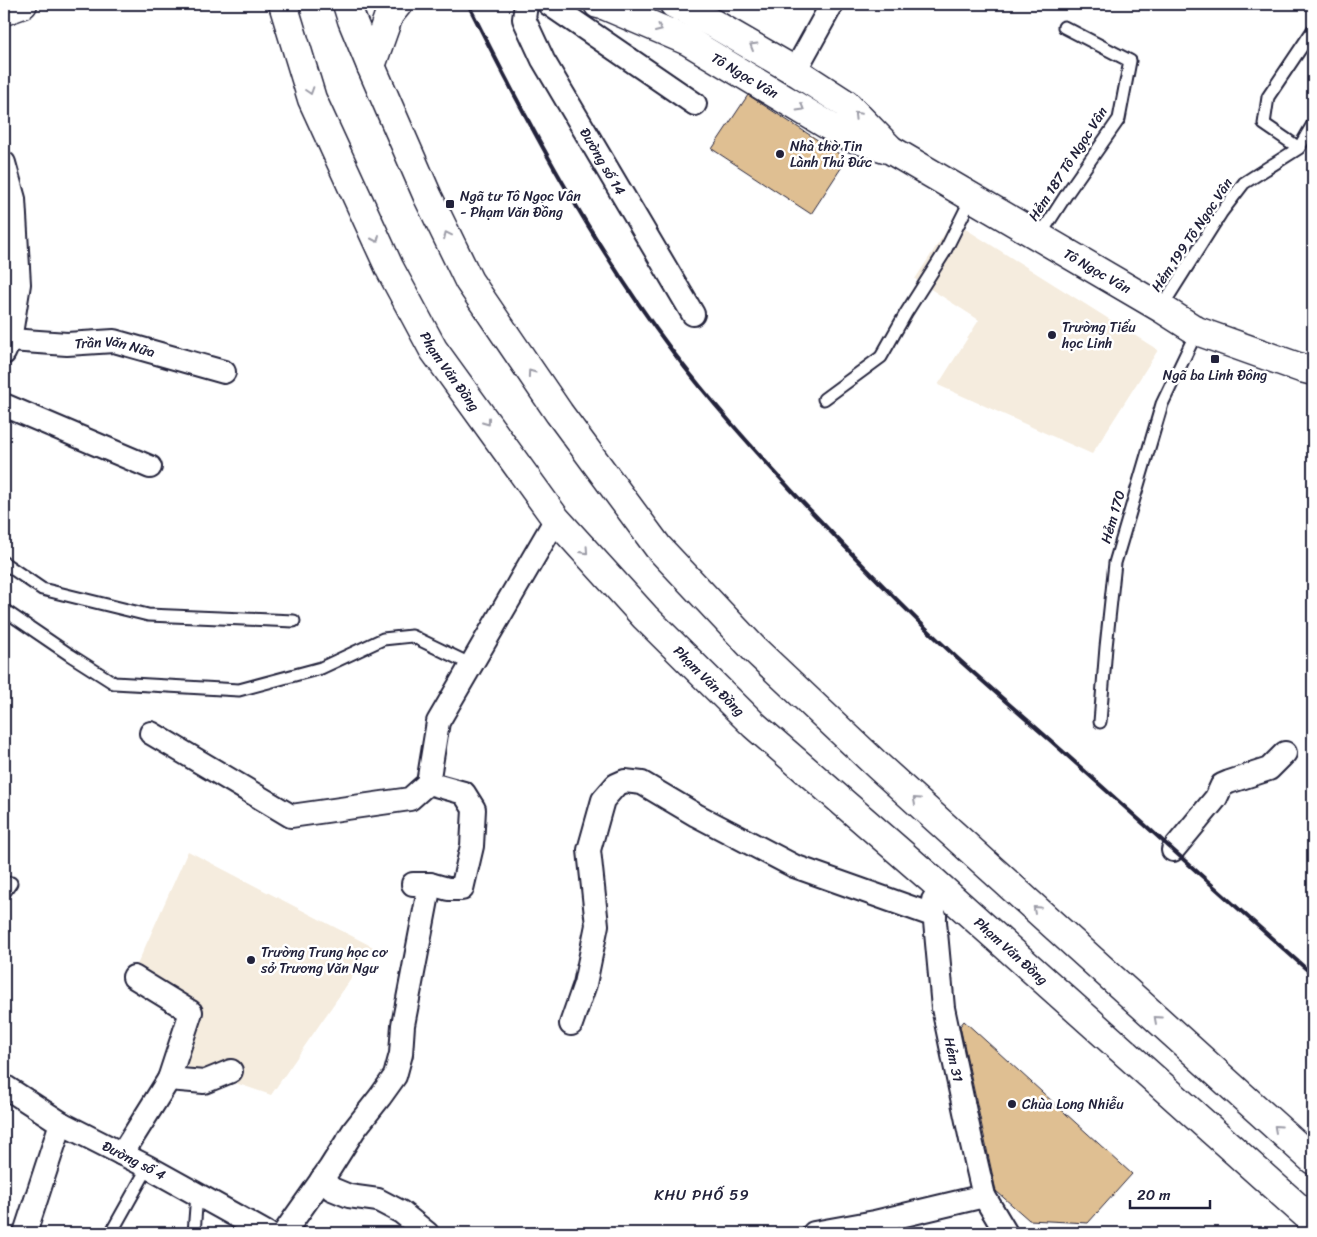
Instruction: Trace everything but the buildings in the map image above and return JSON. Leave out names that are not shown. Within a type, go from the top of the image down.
[{"type":"main road","points":[[4,11],[23,4]]},
{"type":"main road","name":"Phạm Văn Đồng","points":[[283,4],[312,99],[390,269],[433,350],[556,520],[645,617],[754,725],[931,879],[1313,1221]]},
{"type":"main road","points":[[347,4],[371,66],[428,197],[469,281],[544,391],[658,547],[754,649],[878,766],[1313,1160]]},
{"type":"main road","points":[[371,66],[389,15],[398,4]]},
{"type":"main road","name":"Tô Ngọc Vân","points":[[598,4],[688,41],[844,134],[891,150],[1197,331],[1313,371]]},
{"type":"main road","name":"Tô Ngọc Vân","points":[[674,4],[714,24],[795,71],[846,104],[891,150]]},
{"type":"street","name":"Đường số 14","points":[[526,4],[524,20],[543,60],[693,314]]},
{"type":"street","points":[[549,4],[695,104]]},
{"type":"street","points":[[795,71],[832,4]]},
{"type":"street","points":[[4,163],[14,199],[19,284],[6,344]]},
{"type":"street","name":"Trần Văn Nữa","points":[[6,344],[67,344],[114,341],[224,372]]},
{"type":"street","points":[[4,405],[150,467]]},
{"type":"street","points":[[151,733],[291,816],[410,799],[428,783],[438,722],[556,520]]},
{"type":"street","points":[[1173,850],[1216,798],[1222,785],[1269,768],[1286,754]]},
{"type":"street","points":[[571,1024],[585,984],[597,925],[588,850],[602,800],[616,785],[625,781],[642,783],[696,815],[794,866],[935,916]]},
{"type":"street","points":[[284,1233],[354,1130],[394,1076],[401,1054],[403,1025],[422,884],[448,889],[462,888],[472,846],[474,809],[464,793],[428,783]]},
{"type":"street","name":"Hẻm 31","points":[[931,879],[943,1008],[984,1196],[1006,1233]]},
{"type":"street","points":[[122,1154],[169,1079],[191,1012],[134,977]]},
{"type":"street","points":[[169,1079],[204,1082],[231,1071]]},
{"type":"street","name":"Đường số 4","points":[[4,1086],[61,1123],[148,1167],[266,1233]]},
{"type":"street","points":[[25,1233],[61,1123]]},
{"type":"street","points":[[322,1179],[332,1188],[349,1196],[378,1200],[401,1212],[427,1233]]},
{"type":"street","points":[[814,1233],[875,1222],[984,1196]]},
{"type":"lane","name":"Hẻm 187 Tô Ngọc Vân","points":[[1039,237],[1118,119],[1130,61],[1064,27]]},
{"type":"lane","points":[[1299,148],[1264,124],[1268,97],[1313,30]]},
{"type":"lane","name":"Hẻm 199 Tô Ngọc Vân","points":[[1161,308],[1221,213],[1244,183],[1299,148],[1313,124]]},
{"type":"lane","points":[[824,398],[882,357],[906,313],[944,253],[972,197]]},
{"type":"lane","name":"Hẻm 170","points":[[1100,722],[1115,563],[1162,404],[1197,331]]},
{"type":"lane","points":[[4,563],[42,589],[148,616],[294,621]]},
{"type":"lane","points":[[4,610],[114,683],[239,690],[322,668],[383,639],[412,636],[472,665]]},
{"type":"lane","points":[[4,893],[11,883]]},
{"type":"lane","points":[[111,1233],[148,1167]]},
{"type":"lane","points":[[194,1233],[197,1194]]},
{"type":"shaded area","name":"Trường Tiểu học Linh","points":[[953,221],[1158,350],[1092,454],[938,385],[979,320],[915,279]]},
{"type":"shaded area","name":"Trường Trung học cơ sở Trương Văn Ngư","points":[[188,851],[373,947],[271,1095],[165,1059],[189,999],[133,974]]},
{"type":"railway","points":[[468,4],[514,94],[588,226],[643,311],[701,388],[731,423],[792,491],[936,638],[1313,975]]},
{"type":"place","name":"Nhà thờ Tin Lành Thủ Đức","points":[[780,154]]},
{"type":"place","name":"Ngã tư Tô Ngọc Vân - Phạm Văn Đồng","points":[[450,204]]},
{"type":"place","name":"Trường Tiểu học Linh","points":[[1052,335]]},
{"type":"place","name":"Ngã ba Linh Đông","points":[[1215,359]]},
{"type":"place","name":"Trường Trung học cơ sở Trương Văn Ngư","points":[[251,960]]},
{"type":"place","name":"Chùa Long Nhiễu","points":[[1012,1104]]},
{"type":"district","name":"KHU PHỐ 59","points":[[702,1195]]}]
